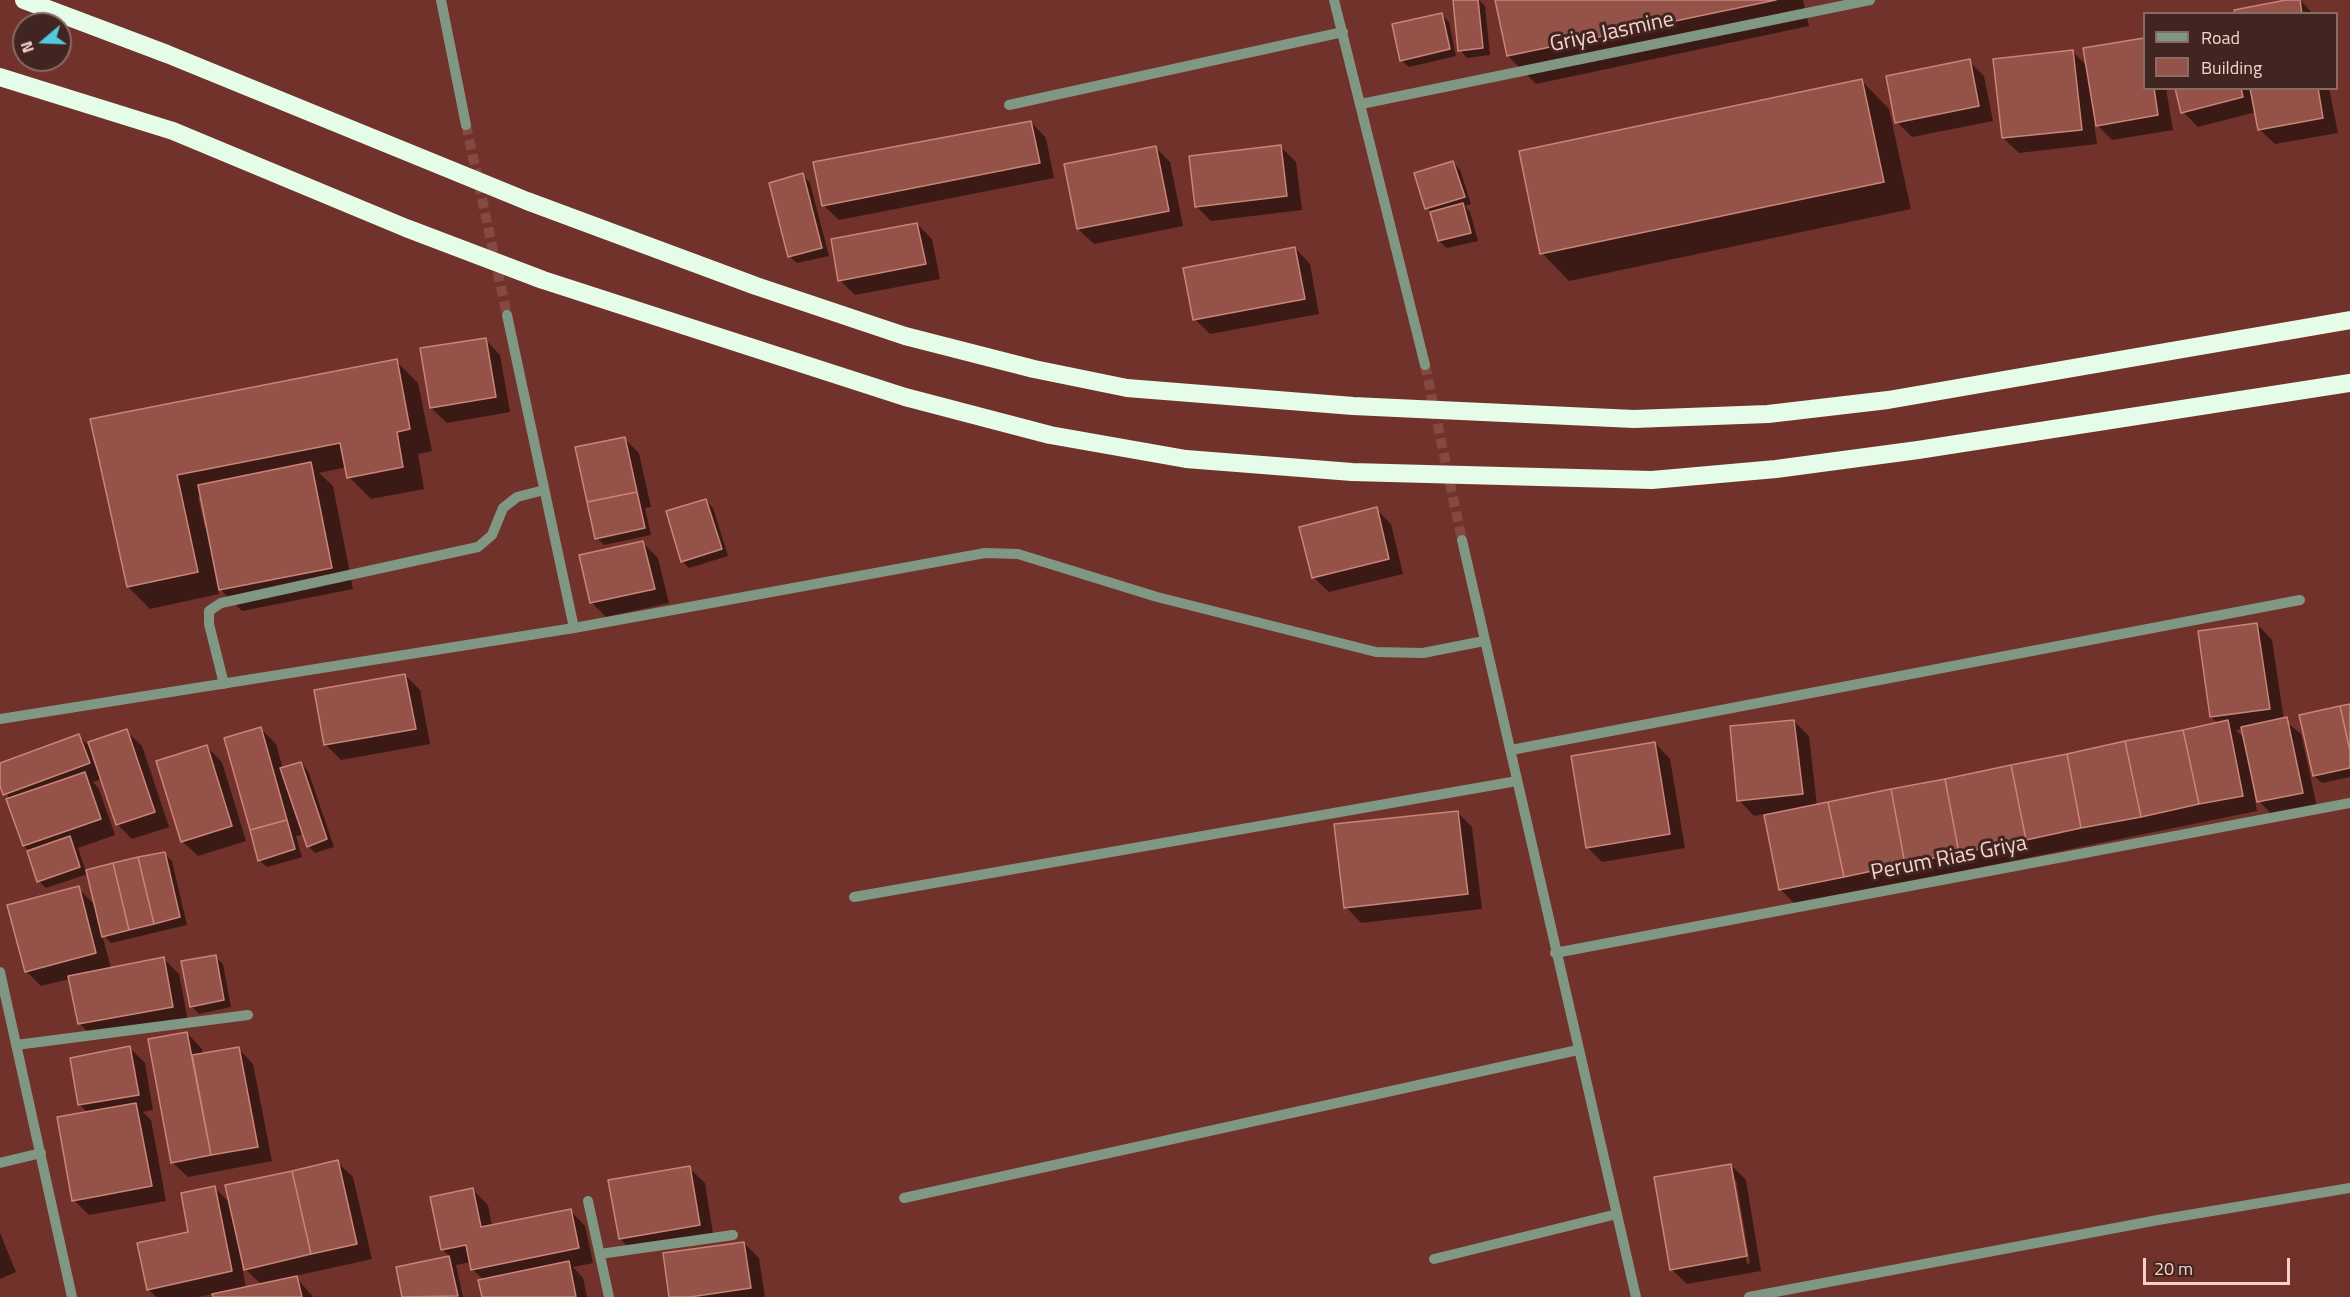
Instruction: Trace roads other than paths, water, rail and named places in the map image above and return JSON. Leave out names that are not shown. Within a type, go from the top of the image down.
[{"type":"highway","points":[[24,0],[167,54],[527,201],[756,286],[905,336],[1034,369],[1127,388],[1510,414],[1634,419],[1768,414],[1888,400],[2350,320]]},
{"type":"highway","points":[[0,77],[173,131],[406,228],[543,280],[905,397],[1050,435],[1186,459],[1352,472],[1652,480],[1776,469],[1918,450],[2350,383]]},
{"type":"street","points":[[441,0],[466,125]]},
{"type":"street","points":[[1334,0],[1425,365]]},
{"type":"street","name":"Griya Jasmine","points":[[1361,104],[1870,0]]},
{"type":"street","points":[[1009,105],[1342,32]]},
{"type":"street","points":[[507,315],[574,628]]},
{"type":"street","points":[[224,684],[209,617],[209,611],[221,603],[478,547],[492,535],[503,508],[517,497],[544,490]]},
{"type":"street","points":[[1462,540],[1555,953],[1636,1297]]},
{"type":"street","points":[[0,719],[574,628],[985,553],[1018,554],[1157,597],[1376,652],[1423,653],[1484,641]]},
{"type":"street","points":[[1511,750],[2300,600]]},
{"type":"street","points":[[854,897],[1517,781]]},
{"type":"street","name":"Perum Rias Griya","points":[[1555,953],[2350,803]]},
{"type":"street","points":[[0,972],[72,1297]]},
{"type":"street","points":[[16,1045],[248,1015]]},
{"type":"street","points":[[904,1198],[1578,1050]]},
{"type":"street","points":[[0,1162],[41,1154]]},
{"type":"street","points":[[1749,1297],[2158,1220],[2350,1188]]},
{"type":"street","points":[[588,1201],[609,1297]]},
{"type":"street","points":[[1434,1259],[1617,1214]]},
{"type":"street","points":[[600,1254],[733,1235]]},
{"type":"tunnel","points":[[466,125],[507,315]]},
{"type":"tunnel","points":[[1425,365],[1462,540]]}]
